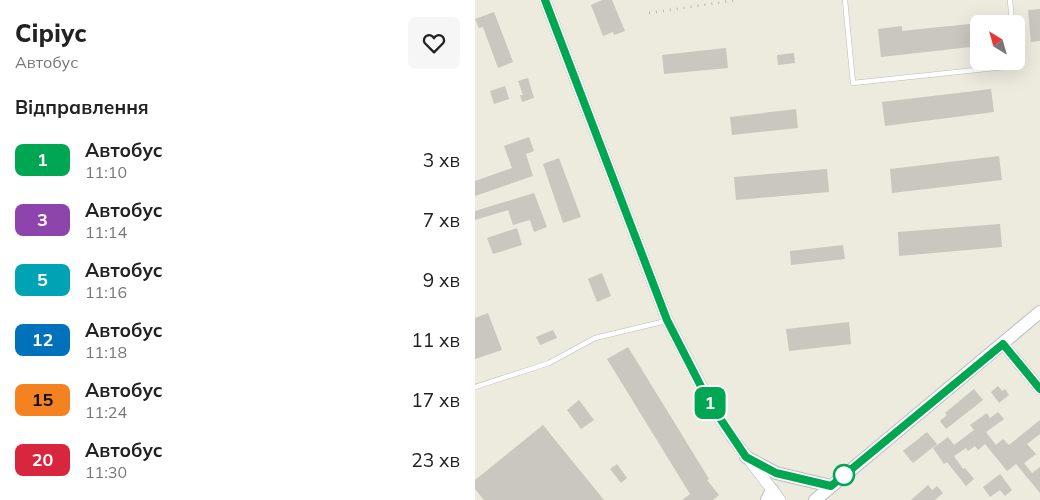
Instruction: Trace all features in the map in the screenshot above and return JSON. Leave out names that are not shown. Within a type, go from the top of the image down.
[{"type":"main road","points":[[815,500],[1040,312]]},
{"type":"main road","points":[[746,457],[776,473],[831,486]]},
{"type":"street","points":[[548,0],[667,320],[703,392],[769,495],[780,500]]},
{"type":"street","points":[[1003,344],[1040,389]]},
{"type":"lane","points":[[845,0],[853,83],[977,70]]},
{"type":"lane","points":[[1010,0],[1011,15]]},
{"type":"lane","points":[[475,387],[549,363],[595,338],[667,320]]},
{"type":"building","points":[[602,0],[612,0],[625,31],[614,35],[613,32],[603,36],[591,5]]},
{"type":"building","points":[[1040,9],[1040,41],[1031,42],[1028,10]]},
{"type":"building","points":[[494,12],[513,62],[498,68],[483,27],[479,28],[475,19]]},
{"type":"building","points":[[970,24],[970,47],[881,57],[878,29],[902,26],[902,31]]},
{"type":"building","points":[[726,48],[728,68],[664,74],[662,55]]},
{"type":"building","points":[[794,53],[795,63],[778,65],[777,55]]},
{"type":"building","points":[[528,78],[534,98],[522,102],[520,95],[523,95],[518,81]]},
{"type":"building","points":[[505,86],[509,99],[494,104],[490,91]]},
{"type":"building","points":[[991,89],[994,112],[885,126],[882,102]]},
{"type":"building","points":[[796,109],[798,128],[732,135],[730,117]]},
{"type":"building","points":[[529,137],[534,151],[526,154],[533,176],[475,196],[475,181],[512,168],[504,146]]},
{"type":"building","points":[[999,156],[1002,180],[892,193],[890,169]]},
{"type":"building","points":[[559,158],[581,217],[563,223],[543,164]]},
{"type":"building","points":[[827,169],[829,192],[736,200],[734,177]]},
{"type":"building","points":[[534,193],[547,227],[534,232],[530,220],[513,225],[508,210],[475,220],[475,211]]},
{"type":"building","points":[[1000,224],[1002,247],[899,256],[898,232]]},
{"type":"building","points":[[517,228],[522,245],[493,254],[487,238]]},
{"type":"building","points":[[843,245],[845,259],[791,265],[790,251]]},
{"type":"building","points":[[602,273],[611,296],[597,302],[588,279]]},
{"type":"building","points":[[488,313],[502,350],[475,359],[475,318]]},
{"type":"building","points":[[849,322],[851,344],[789,351],[786,329]]},
{"type":"building","points":[[553,330],[557,338],[540,345],[536,337]]},
{"type":"building","points":[[628,347],[709,479],[707,480],[719,495],[713,500],[682,500],[690,494],[607,359]]},
{"type":"building","points":[[998,386],[1002,391],[1005,389],[1009,395],[999,403],[991,392]]},
{"type":"building","points":[[974,389],[983,400],[946,429],[940,421],[947,415],[945,413]]},
{"type":"building","points":[[579,400],[594,420],[581,429],[567,410]]},
{"type":"building","points":[[998,412],[1004,419],[986,432],[996,445],[1003,439],[1009,445],[1040,420],[1040,434],[1027,444],[1036,454],[1024,463],[1032,473],[1040,467],[1040,493],[1016,464],[1007,471],[985,444],[978,450],[975,446],[968,451],[966,448],[954,456],[963,469],[965,468],[974,479],[966,486],[947,462],[944,464],[933,448],[948,437],[954,445],[974,430],[970,425],[987,413],[990,418]]},
{"type":"building","points":[[543,425],[604,500],[484,500],[475,489],[475,480]]},
{"type":"building","points":[[927,432],[937,444],[913,463],[903,451]]},
{"type":"building","points":[[617,464],[627,478],[621,483],[610,469]]},
{"type":"building","points":[[1000,474],[1012,490],[1005,496],[1000,490],[990,497],[983,487]]},
{"type":"building","points":[[928,485],[932,490],[937,486],[943,493],[935,500],[911,500]]},
{"type":"railway","points":[[649,13],[737,0]]},
{"type":"bus line","name":"1","points":[[545,0],[667,320],[703,392],[746,457],[776,473],[831,486],[1003,344],[1040,389]]}]
